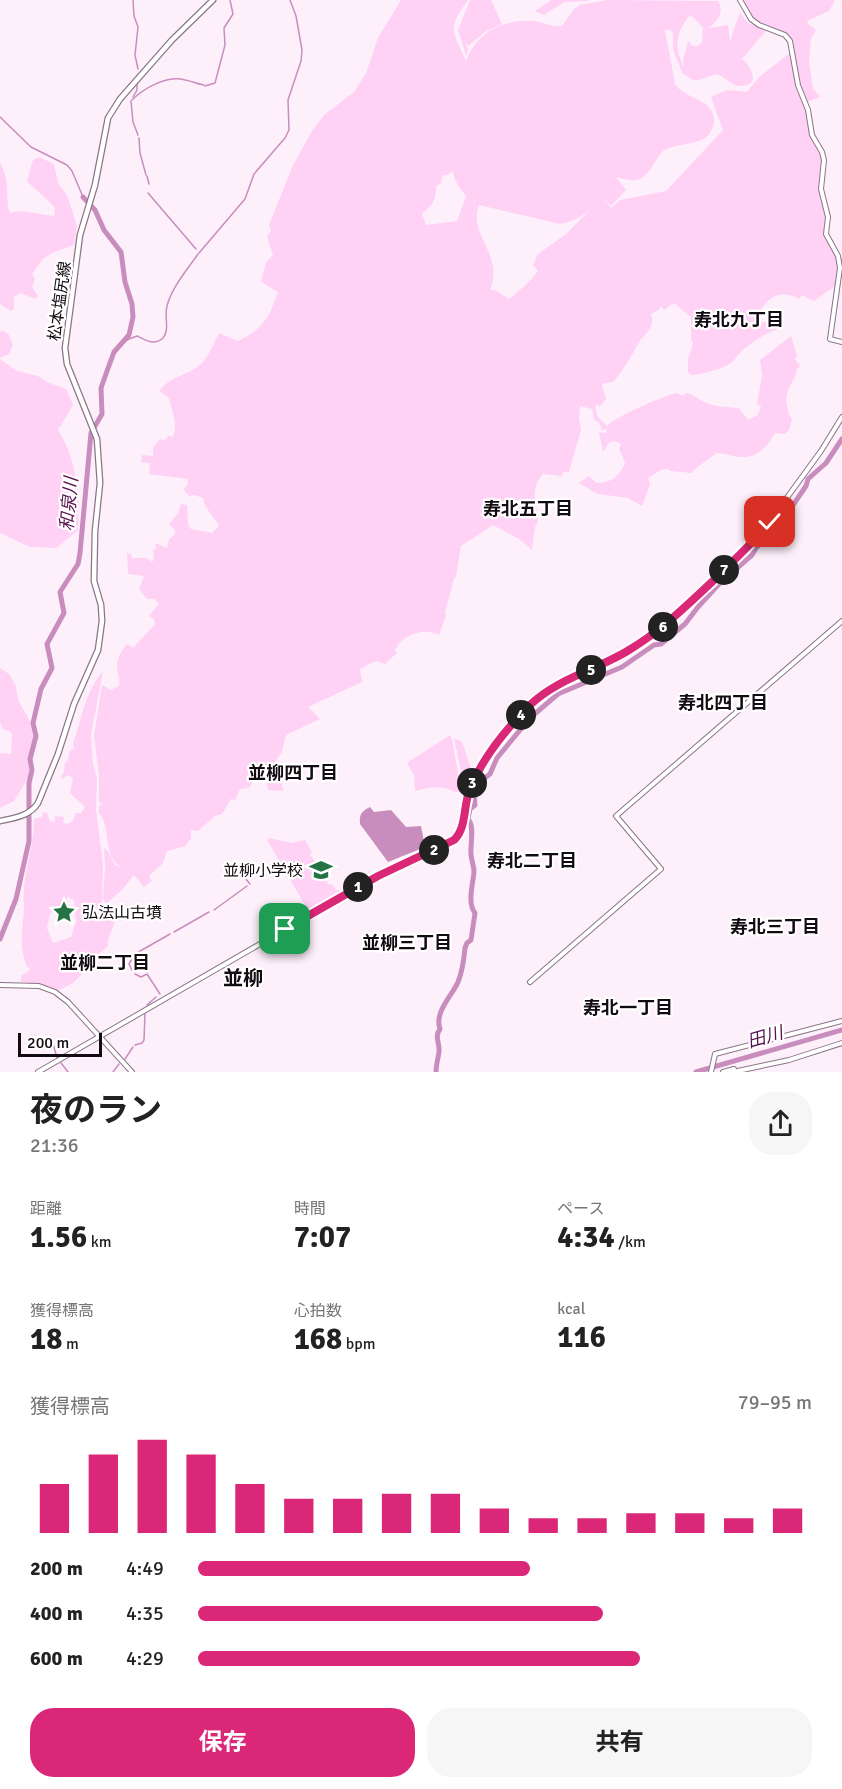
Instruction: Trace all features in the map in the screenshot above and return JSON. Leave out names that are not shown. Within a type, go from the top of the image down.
[{"type":"main road","name":"松本塩尻線","points":[[0,821],[30,811],[45,786],[74,704],[100,643],[102,611],[94,581],[95,531],[100,483],[94,428],[68,364],[65,348],[80,234],[95,185],[106,125],[111,112],[172,40],[213,0]]},
{"type":"street","points":[[740,0],[751,19],[759,25],[785,35],[790,41],[798,85],[808,110],[812,135],[824,160],[821,189],[828,217],[826,234],[838,255],[840,268],[830,339],[842,342]]},
{"type":"street","points":[[38,1072],[378,876],[454,840],[461,830],[466,800],[476,775],[522,713],[552,688],[648,639],[679,614],[763,530],[821,451],[842,417]]},
{"type":"street","points":[[530,982],[661,869],[616,816],[842,621]]},
{"type":"street","points":[[0,985],[39,986],[55,992],[68,1002],[132,1072]]},
{"type":"street","points":[[711,1072],[715,1054],[842,1022]]},
{"type":"street","points":[[733,1072],[789,1060],[842,1043]]},
{"type":"street","points":[[723,1072],[744,1069]]},
{"type":"shaded area","points":[[401,0],[468,0],[454,25],[455,36],[466,61],[477,42],[493,29],[512,22],[523,21],[562,26],[574,9],[580,5],[607,0],[718,1],[720,13],[709,28],[728,25],[730,42],[740,13],[747,22],[766,31],[742,59],[749,67],[753,80],[747,85],[738,86],[716,74],[693,80],[683,74],[673,50],[673,32],[665,30],[675,84],[710,108],[714,122],[712,129],[707,137],[700,141],[663,151],[642,178],[631,180],[616,177],[626,190],[611,206],[603,197],[611,208],[620,200],[666,191],[723,130],[711,97],[727,90],[747,92],[759,77],[790,53],[797,86],[806,110],[810,134],[822,160],[820,189],[827,215],[825,231],[838,262],[835,286],[814,301],[802,295],[799,299],[785,294],[769,300],[758,317],[760,322],[773,322],[779,327],[778,329],[752,343],[729,364],[695,375],[688,372],[688,359],[693,343],[691,317],[675,304],[665,310],[660,306],[659,310],[651,314],[650,328],[621,373],[613,382],[602,385],[606,399],[599,407],[597,404],[595,407],[598,417],[607,426],[640,407],[677,393],[683,396],[686,393],[712,405],[739,408],[748,420],[758,415],[761,406],[757,405],[762,375],[760,360],[791,336],[797,356],[795,359],[800,366],[787,395],[786,404],[792,420],[789,430],[785,434],[775,433],[766,447],[747,457],[717,453],[692,473],[661,470],[648,478],[650,485],[642,506],[628,498],[598,494],[579,483],[589,476],[597,483],[611,480],[618,475],[625,463],[619,448],[621,444],[614,441],[609,443],[603,452],[599,432],[606,433],[607,429],[602,430],[599,422],[594,420],[592,409],[580,406],[581,430],[569,472],[563,472],[562,476],[543,474],[535,490],[539,518],[535,527],[532,550],[519,539],[493,525],[461,546],[456,577],[439,635],[421,632],[408,636],[395,650],[397,653],[385,664],[376,661],[360,669],[362,682],[308,707],[320,719],[286,735],[282,752],[274,763],[280,774],[283,791],[268,790],[266,781],[260,778],[255,779],[249,788],[240,789],[235,800],[231,799],[222,814],[215,816],[198,831],[191,830],[191,840],[186,846],[167,851],[163,863],[149,876],[152,881],[144,887],[134,875],[106,904],[103,898],[104,848],[115,865],[121,867],[111,856],[105,826],[99,813],[99,805],[103,806],[99,801],[99,776],[94,736],[102,685],[111,690],[119,686],[117,666],[120,654],[127,644],[133,648],[155,624],[154,619],[149,616],[159,604],[154,599],[147,599],[139,589],[144,576],[128,574],[127,553],[131,554],[132,558],[147,558],[152,562],[153,550],[156,549],[155,543],[167,548],[169,539],[175,534],[175,530],[169,524],[178,513],[181,504],[187,505],[188,524],[191,529],[212,533],[219,526],[203,498],[189,496],[183,489],[187,486],[188,479],[149,474],[150,463],[141,462],[142,455],[153,456],[153,447],[160,439],[173,437],[175,427],[169,398],[159,391],[169,382],[198,367],[210,352],[219,333],[238,341],[254,332],[268,316],[278,292],[261,282],[266,262],[273,255],[267,237],[271,231],[269,225],[293,165],[324,115],[354,92],[366,73],[378,38]],"holes":[[[689,16],[693,17],[703,28],[702,42],[698,46],[693,46],[688,41],[683,60],[684,68],[677,47],[679,35]],[[452,171],[458,186],[466,196],[457,221],[426,225],[422,214],[433,202],[436,186],[441,183],[443,175],[448,175]],[[479,205],[560,224],[575,219],[591,209],[566,234],[538,254],[533,265],[538,271],[509,299],[495,290],[490,290],[493,266],[478,225]]]},
{"type":"shaded area","points":[[470,0],[491,0],[502,24],[485,32],[468,46],[465,41],[468,50],[466,56],[458,30]]},
{"type":"shaded area","points":[[551,0],[589,1],[564,2],[544,15],[535,11]]},
{"type":"shaded area","points":[[742,0],[835,0],[829,11],[807,21],[816,30],[811,38],[809,61],[813,88],[820,97],[807,102],[799,86],[790,38],[754,20]]},
{"type":"shaded area","points":[[39,157],[54,164],[58,183],[67,195],[77,226],[74,245],[43,259],[32,274],[35,279],[32,287],[38,296],[36,299],[20,293],[14,297],[14,309],[11,311],[0,304],[0,163],[6,177],[10,213],[20,211],[54,216],[55,208],[27,181],[33,160]]},
{"type":"shaded area","points":[[2,330],[9,335],[13,345],[9,354],[0,358],[0,333]]},
{"type":"shaded area","points":[[0,359],[17,371],[38,376],[66,389],[73,405],[58,430],[69,453],[76,478],[78,530],[56,548],[30,547],[0,533]]},
{"type":"shaded area","points":[[0,668],[9,674],[16,686],[18,700],[31,723],[34,736],[29,756],[30,775],[14,801],[0,808],[0,753],[11,754],[12,736],[11,732],[3,729],[0,722]]},
{"type":"shaded area","points":[[103,671],[91,735],[93,763],[97,779],[96,809],[103,864],[102,904],[113,911],[115,921],[108,946],[96,957],[97,960],[87,972],[85,971],[73,983],[58,991],[42,984],[21,982],[21,976],[30,968],[24,960],[22,946],[25,879],[34,819],[42,817],[43,812],[47,813],[50,821],[55,822],[55,816],[64,817],[63,822],[66,824],[72,822],[76,813],[81,813],[85,807],[70,793],[73,778],[68,775],[62,779],[61,777],[69,752],[74,748],[73,744],[88,696]],"holes":[[[68,897],[74,900],[76,921],[71,937],[53,943],[47,928],[50,913],[60,909]]]},
{"type":"shaded area","points":[[450,735],[460,792],[435,787],[415,791],[414,775],[407,763]]},
{"type":"shaded area","points":[[454,738],[462,742],[473,774],[466,787],[464,786]]},
{"type":"shaded area","points":[[370,807],[374,812],[391,810],[406,827],[421,826],[425,847],[388,862],[360,824],[362,813]]},
{"type":"shaded area","points":[[270,838],[291,843],[305,840],[312,852],[310,854],[329,885],[332,884],[342,893],[309,912],[267,840]]},
{"type":"waterway","points":[[133,0],[134,16],[138,27],[135,55],[138,69]]},
{"type":"waterway","points":[[205,86],[215,83],[225,45],[224,28],[233,14],[230,0]]},
{"type":"waterway","points":[[199,253],[245,199],[254,174],[285,138],[289,130],[288,100],[301,61],[302,50],[296,16],[290,0]]},
{"type":"waterway","points":[[132,100],[149,87],[171,79],[204,85]]},
{"type":"waterway","points":[[133,97],[137,84]]},
{"type":"waterway","points":[[131,101],[133,122],[138,135]]},
{"type":"waterway","name":"和泉川","points":[[0,117],[31,147],[67,165],[83,197]]},
{"type":"waterway","points":[[139,138],[140,153],[146,175]]},
{"type":"waterway","points":[[147,176],[149,184]]},
{"type":"waterway","points":[[148,193],[196,249]]},
{"type":"waterway","name":"和泉川","points":[[0,939],[16,899],[29,841],[29,783],[32,770],[30,759],[36,736],[33,723],[41,689],[52,668],[47,644],[64,613],[60,592],[78,564],[91,433],[102,414],[101,388],[107,371],[114,352],[129,335],[133,317],[121,252],[104,230],[95,210],[83,197]]},
{"type":"waterway","points":[[124,341],[137,336],[153,342],[163,338],[166,331],[166,310],[169,299],[198,254]]},
{"type":"waterway","points":[[436,1072],[439,1052],[437,1037],[440,1029],[439,1016],[459,978],[465,948],[471,940],[475,913],[471,904],[474,872],[471,856],[471,826],[468,819],[470,809],[475,805],[474,793],[477,784],[490,774],[497,758],[530,718],[558,694],[622,667],[654,645],[661,644],[685,624],[719,584],[752,555],[773,531],[778,519],[787,514],[806,486],[808,479],[826,463],[842,439]]},
{"type":"waterway","points":[[250,884],[245,878],[277,862]]},
{"type":"waterway","points":[[214,910],[247,886]]},
{"type":"waterway","points":[[174,932],[209,912]]},
{"type":"waterway","points":[[132,970],[129,964],[135,954],[170,934]]},
{"type":"waterway","points":[[135,974],[141,977],[147,974],[160,994]]},
{"type":"waterway","points":[[147,1005],[156,997]]},
{"type":"waterway","points":[[135,1045],[144,1040],[145,1013]]},
{"type":"waterway","name":"田川","points":[[696,1072],[842,1030]]},
{"type":"waterway","points":[[52,1040],[57,1058]]},
{"type":"waterway","points":[[125,1059],[133,1047]]},
{"type":"waterway","points":[[61,1063],[68,1072]]},
{"type":"waterway","points":[[113,1072],[119,1064]]},
{"type":"place","name":"並柳小学校","points":[[321,870]]},
{"type":"place","name":"弘法山古墳","points":[[64,912]]},
{"type":"district","name":"寿北九丁目","points":[[739,320]]},
{"type":"district","name":"寿北五丁目","points":[[528,509]]},
{"type":"district","name":"寿北四丁目","points":[[723,703]]},
{"type":"district","name":"並柳四丁目","points":[[293,773]]},
{"type":"district","name":"寿北二丁目","points":[[532,861]]},
{"type":"district","name":"寿北三丁目","points":[[775,927]]},
{"type":"district","name":"並柳三丁目","points":[[407,943]]},
{"type":"district","name":"並柳二丁目","points":[[105,963]]},
{"type":"district","name":"並柳","points":[[243,978]]},
{"type":"district","name":"寿北一丁目","points":[[628,1008]]},
{"type":"route","points":[[285,929],[403,862],[454,840],[461,830],[466,800],[476,775],[502,738],[529,706],[552,688],[610,661],[648,639],[679,614],[759,536],[770,522]]}]
